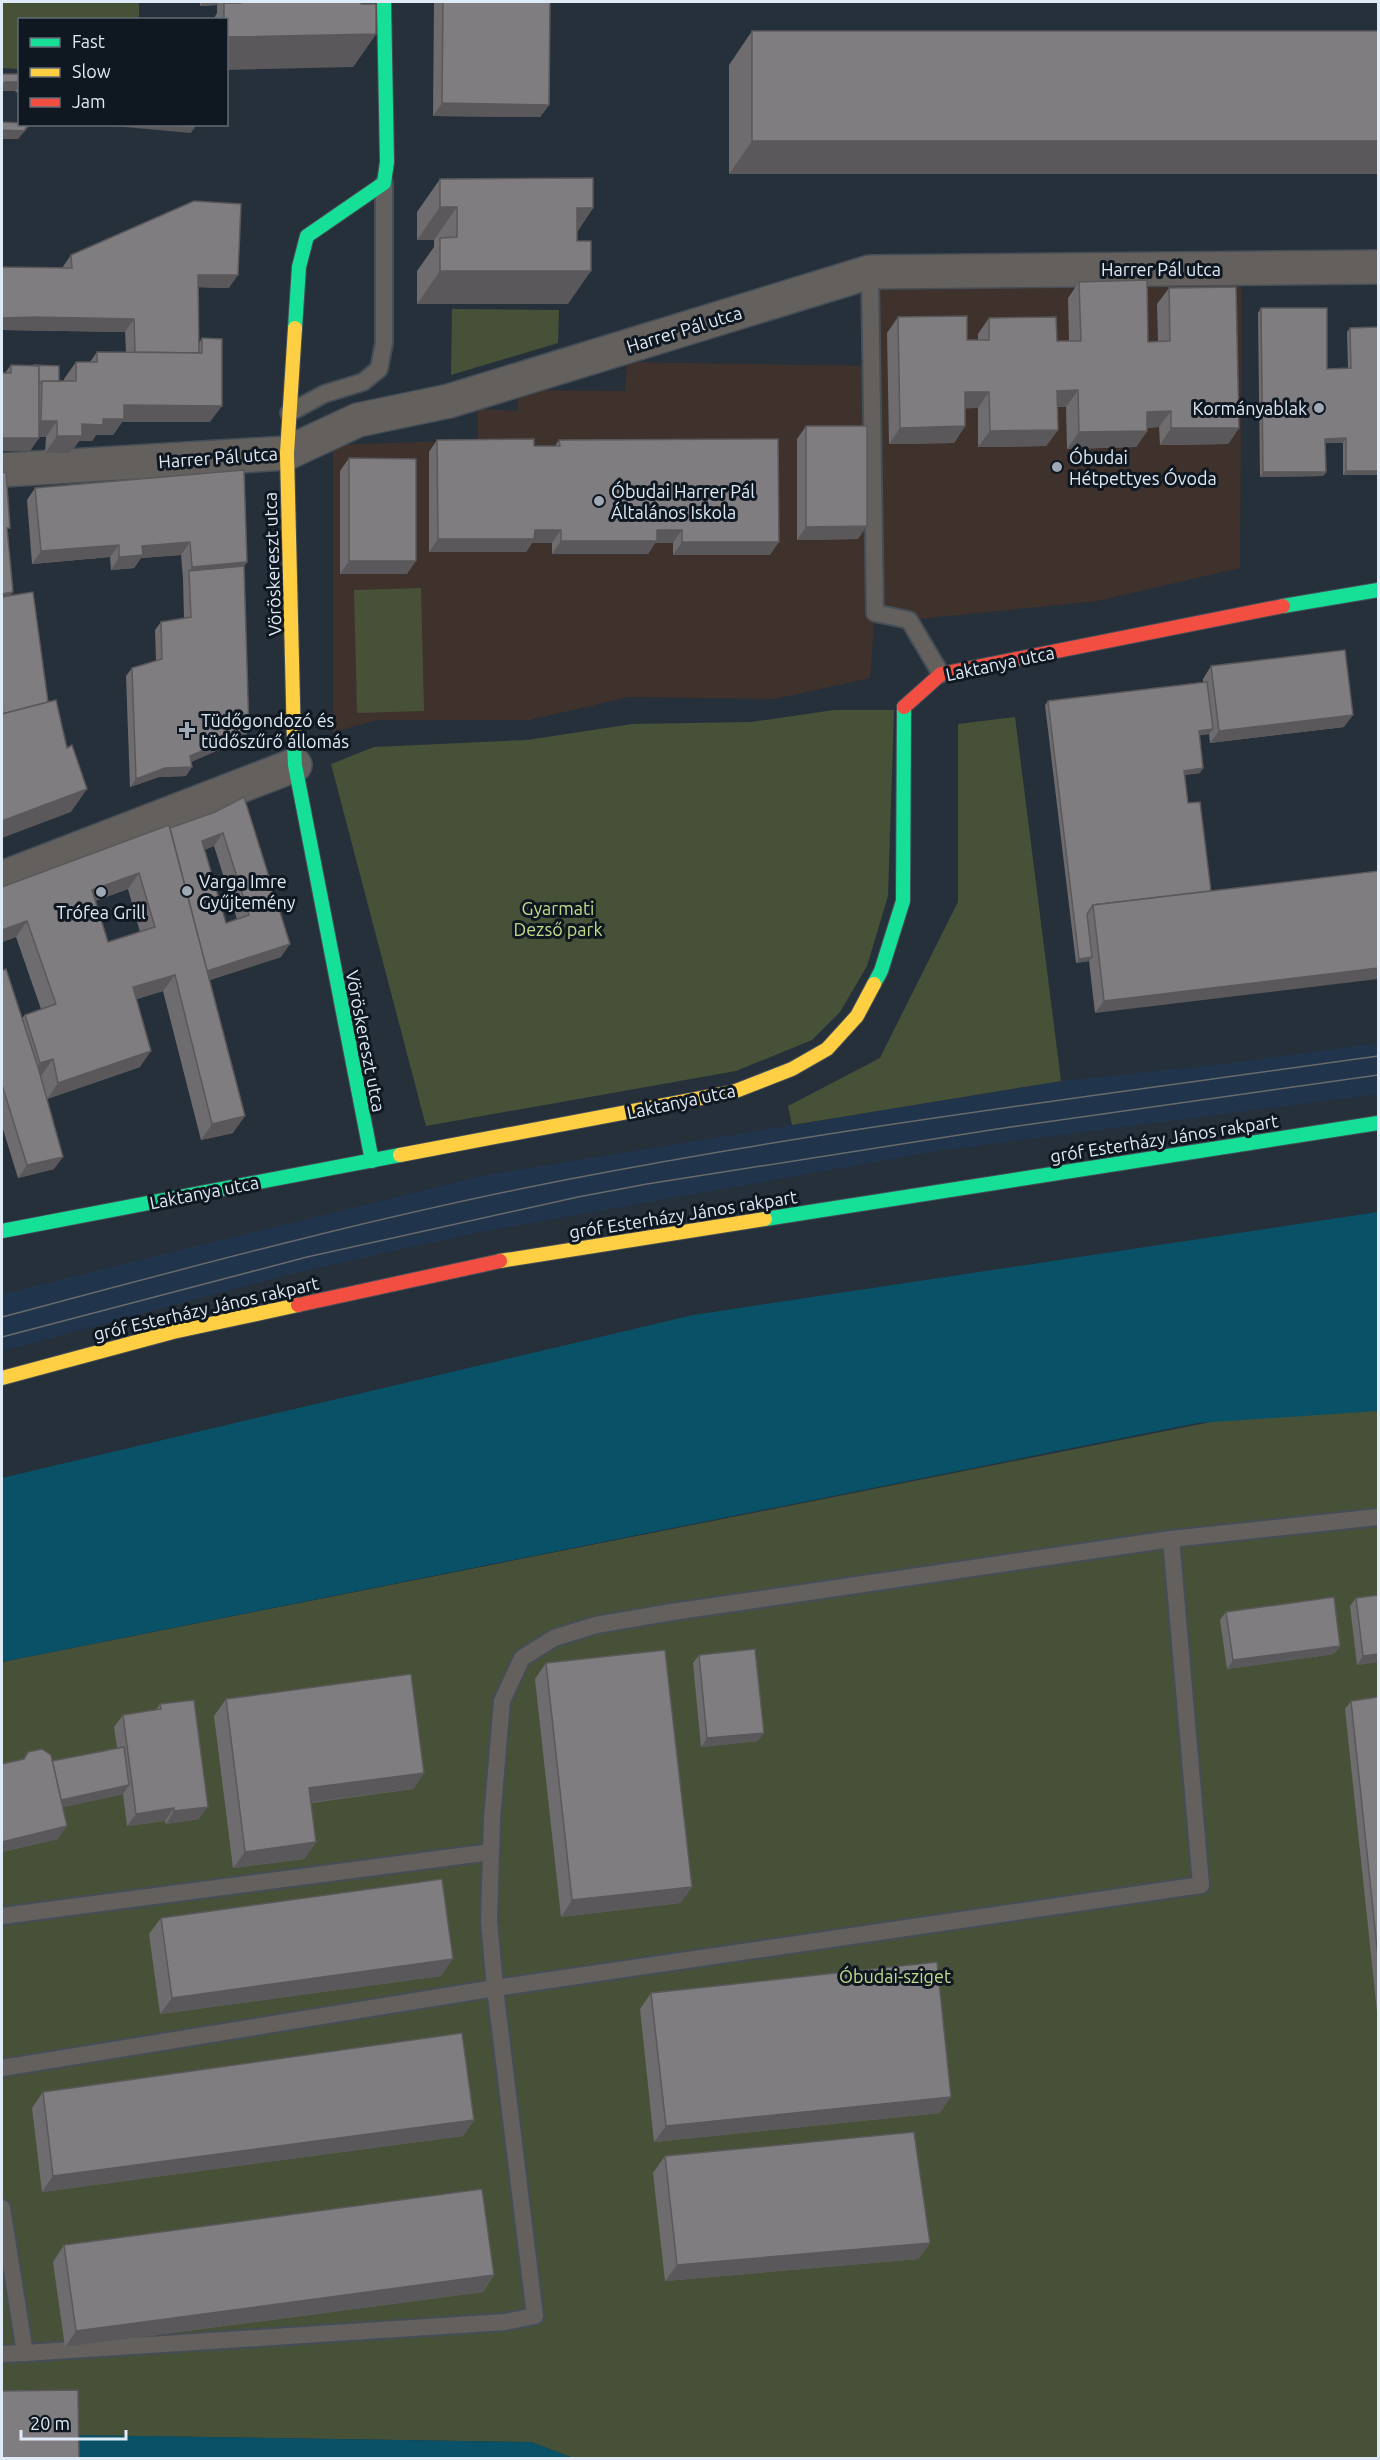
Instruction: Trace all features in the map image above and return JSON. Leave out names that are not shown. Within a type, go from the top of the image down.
[{"type":"street","points":[[384,2],[387,162],[384,183]]},
{"type":"street","name":"Vöröskereszt utca","points":[[372,1161],[295,765],[287,453],[299,267],[307,236],[384,183]]},
{"type":"street","name":"Harrer Pál utca","points":[[2,470],[287,453],[358,420],[449,401],[870,272],[1378,267]]},
{"type":"street","name":"Laktanya utca","points":[[2,1231],[733,1092],[792,1069],[827,1050],[857,1016],[881,971],[903,901],[903,705],[941,674],[1243,613],[1378,590]]},
{"type":"street","points":[[2,878],[295,765]]},
{"type":"street","name":"gróf Esterházy János rakpart","points":[[2,1378],[173,1332],[504,1260],[1378,1123]]},
{"type":"lane","points":[[289,413],[324,394],[363,382],[380,369],[384,343],[384,183]]},
{"type":"lane","points":[[870,272],[875,613],[909,620],[941,674]]},
{"type":"lane","points":[[2,2354],[505,2322],[535,2316],[489,1921],[491,1852],[502,1701],[522,1658],[554,1638],[596,1625],[672,1612],[1171,1539],[1378,1517]]},
{"type":"lane","points":[[2,2068],[495,1988],[1201,1885],[1171,1539]]},
{"type":"lane","points":[[2,1916],[491,1852]]},
{"type":"lane","points":[[2,2208],[25,2353]]},
{"type":"shaded area","points":[[1242,268],[1240,568],[1097,601],[909,620],[875,613],[870,678],[775,699],[629,697],[529,720],[377,720],[333,732],[333,445],[478,440],[478,409],[518,411],[518,390],[625,391],[627,362],[871,366],[870,272]]},
{"type":"shaded area","points":[[1378,1043],[1378,1094],[937,1151],[474,1233],[286,1275],[2,1351],[2,1294],[481,1176],[1061,1081],[1224,1064]]},
{"type":"shaded area","points":[[1378,1212],[1378,1411],[1198,1423],[2,1662],[2,1478],[693,1315]]},
{"type":"shaded area","points":[[2,2434],[531,2442],[573,2458],[2,2458]]},
{"type":"green space","points":[[2,2],[139,2],[139,18],[18,18],[18,69],[2,68]]},
{"type":"green space","points":[[452,309],[559,310],[558,343],[451,375]]},
{"type":"green space","points":[[421,588],[424,711],[357,713],[354,590]]},
{"type":"green space","name":"Gyarmati Dezső park","points":[[834,710],[894,710],[888,896],[867,966],[840,1012],[812,1040],[736,1071],[426,1126],[331,764],[374,747],[527,740],[632,724],[751,722]]},
{"type":"green space","points":[[1015,717],[1061,1081],[792,1125],[788,1106],[880,1058],[958,902],[958,724]]},
{"type":"green space","name":"Óbudai-sziget","points":[[1378,1382],[1378,2458],[573,2458],[531,2442],[2,2434],[2,1662],[1206,1423]]},
{"type":"building","points":[[361,2],[361,4],[376,4],[376,34],[228,37],[228,18],[224,18],[224,3]]},
{"type":"building","points":[[443,2],[550,2],[549,105],[442,103]]},
{"type":"building","points":[[752,31],[1378,31],[1378,141],[752,141]]},
{"type":"building","points":[[2,74],[18,74],[18,82],[5,82],[2,85]]},
{"type":"building","points":[[2,120],[18,123],[18,126],[28,126],[24,131],[2,130]]},
{"type":"building","points":[[170,126],[194,126],[194,128]]},
{"type":"building","points":[[593,178],[593,208],[577,208],[577,241],[591,241],[591,271],[440,271],[440,238],[457,237],[457,207],[440,207],[440,179]]},
{"type":"building","points":[[194,201],[241,204],[238,275],[198,275],[199,353],[135,352],[134,319],[2,318],[2,267],[72,268],[71,255]]},
{"type":"building","points":[[1147,280],[1148,342],[1170,341],[1169,288],[1236,287],[1239,428],[1171,428],[1171,411],[1147,412],[1147,431],[1079,432],[1078,390],[1057,391],[1058,430],[990,431],[989,392],[965,392],[965,426],[900,428],[898,317],[967,316],[967,340],[989,340],[989,318],[1056,317],[1057,341],[1081,341],[1079,282]]},
{"type":"building","name":"Kormányablak","points":[[1261,308],[1327,308],[1327,369],[1351,368],[1350,328],[1378,327],[1378,471],[1346,471],[1346,438],[1325,439],[1326,472],[1263,472]]},
{"type":"building","points":[[202,338],[222,339],[222,406],[124,405],[124,419],[103,419],[103,425],[82,424],[82,436],[57,436],[57,421],[41,421],[42,381],[76,381],[76,362],[97,362],[97,352],[202,353]]},
{"type":"building","points":[[11,365],[39,366],[39,438],[2,438],[2,373],[11,373]]},
{"type":"building","points":[[33,365],[59,366],[59,381],[42,381],[39,384],[39,366]]},
{"type":"building","points":[[806,426],[867,426],[867,526],[806,527]]},
{"type":"building","name":"Óbudai Harrer Pál Általános Iskola","points":[[534,439],[534,446],[560,446],[559,440],[778,439],[779,542],[682,542],[682,530],[657,530],[657,541],[561,541],[561,530],[535,530],[534,539],[438,539],[437,440]]},
{"type":"building","points":[[349,458],[416,459],[416,561],[349,561]]},
{"type":"building","points":[[244,470],[247,562],[192,567],[190,542],[142,546],[143,555],[119,557],[119,545],[41,551],[35,488]]},
{"type":"building","points":[[6,472],[10,528],[7,528],[13,592],[2,594],[2,473]]},
{"type":"building","points":[[244,566],[249,731],[190,756],[192,767],[165,768],[136,779],[132,668],[162,659],[161,622],[191,617],[189,571]]},
{"type":"building","points":[[33,592],[48,702],[2,714],[2,597]]},
{"type":"building","points":[[1345,650],[1353,715],[1219,731],[1211,666]]},
{"type":"building","points":[[1207,682],[1213,729],[1199,731],[1203,768],[1184,771],[1188,803],[1200,802],[1211,891],[1093,905],[1087,914],[1092,957],[1079,959],[1048,701]]},
{"type":"building","points":[[56,700],[67,748],[72,745],[87,789],[2,821],[2,714]]},
{"type":"building","name":"Varga Imre Gyűjtemény","points":[[244,797],[290,944],[207,971],[170,828],[215,812]],"holes":[[[223,833],[249,915],[226,923],[202,841]]]},
{"type":"building","points":[[169,825],[245,1116],[212,1124],[175,975],[133,987],[151,1051],[58,1083],[53,1059],[40,1063],[25,1015],[56,1004],[27,921],[2,930],[2,887]],"holes":[[[139,873],[155,927],[108,942],[92,890]]]},
{"type":"building","points":[[1378,871],[1378,968],[1104,1001],[1093,905]]},
{"type":"building","points":[[6,969],[38,1067],[63,1157],[27,1165],[2,1085],[2,971]]},
{"type":"building","points":[[1378,1595],[1378,1654],[1363,1656],[1356,1598]]},
{"type":"building","points":[[1334,1597],[1340,1646],[1233,1660],[1226,1612]]},
{"type":"building","points":[[755,1649],[764,1733],[707,1738],[699,1655]]},
{"type":"building","points":[[665,1650],[692,1887],[572,1900],[546,1663]]},
{"type":"building","points":[[411,1674],[424,1773],[309,1788],[316,1842],[245,1852],[226,1699]]},
{"type":"building","points":[[1378,1697],[1378,1957],[1351,1701]]},
{"type":"building","points":[[194,1700],[208,1807],[174,1811],[174,1808],[136,1814],[123,1715],[161,1709],[160,1704]]},
{"type":"building","points":[[124,1747],[129,1785],[61,1800],[52,1761]]},
{"type":"building","points":[[42,1749],[51,1755],[67,1826],[2,1842],[2,1764],[24,1759],[28,1752]]},
{"type":"building","points":[[442,1879],[453,1959],[172,1998],[161,1918]]},
{"type":"building","points":[[937,1962],[951,2097],[666,2126],[651,1993]]},
{"type":"building","points":[[462,2033],[474,2120],[53,2176],[43,2092]]},
{"type":"building","points":[[914,2132],[930,2243],[677,2265],[665,2156]]},
{"type":"building","points":[[482,2189],[494,2275],[76,2331],[64,2245]]},
{"type":"building","points":[[78,2390],[79,2458],[2,2458],[2,2391]]},
{"type":"tram line","points":[[2,1317],[355,1226],[570,1179],[873,1127],[1378,1056]]},
{"type":"tram line","points":[[2,1337],[307,1257],[578,1197],[997,1129],[1378,1075]]},
{"type":"traffic: fast","points":[[295,328],[299,267],[307,236],[384,183],[387,162],[384,2]]},
{"type":"traffic: fast","points":[[1283,606],[1378,590]]},
{"type":"traffic: fast","points":[[874,984],[881,971],[903,901],[904,707]]},
{"type":"traffic: fast","points":[[294,743],[295,765],[372,1161]]},
{"type":"traffic: fast","points":[[765,1219],[1378,1123]]},
{"type":"traffic: fast","points":[[2,1231],[400,1155]]},
{"type":"traffic: slow","points":[[294,743],[287,453],[295,328]]},
{"type":"traffic: slow","points":[[400,1155],[733,1092],[792,1069],[827,1049],[857,1016],[874,984]]},
{"type":"traffic: slow","points":[[500,1261],[765,1219]]},
{"type":"traffic: slow","points":[[2,1378],[173,1332],[298,1305]]},
{"type":"traffic: jam","points":[[904,707],[941,674],[1283,606]]},
{"type":"traffic: jam","points":[[298,1305],[500,1261]]},
{"type":"place","name":"Kormányablak","points":[[1319,408]]},
{"type":"place","name":"Óbudai Hétpettyes Óvoda","points":[[1057,467]]},
{"type":"place","name":"Óbudai Harrer Pál Általános Iskola","points":[[599,501]]},
{"type":"place","name":"Tüdőgondozó és tüdőszűrő állomás","points":[[187,730]]},
{"type":"place","name":"Varga Imre Gyűjtemény","points":[[187,891]]},
{"type":"place","name":"Trófea Grill","points":[[101,892]]}]
